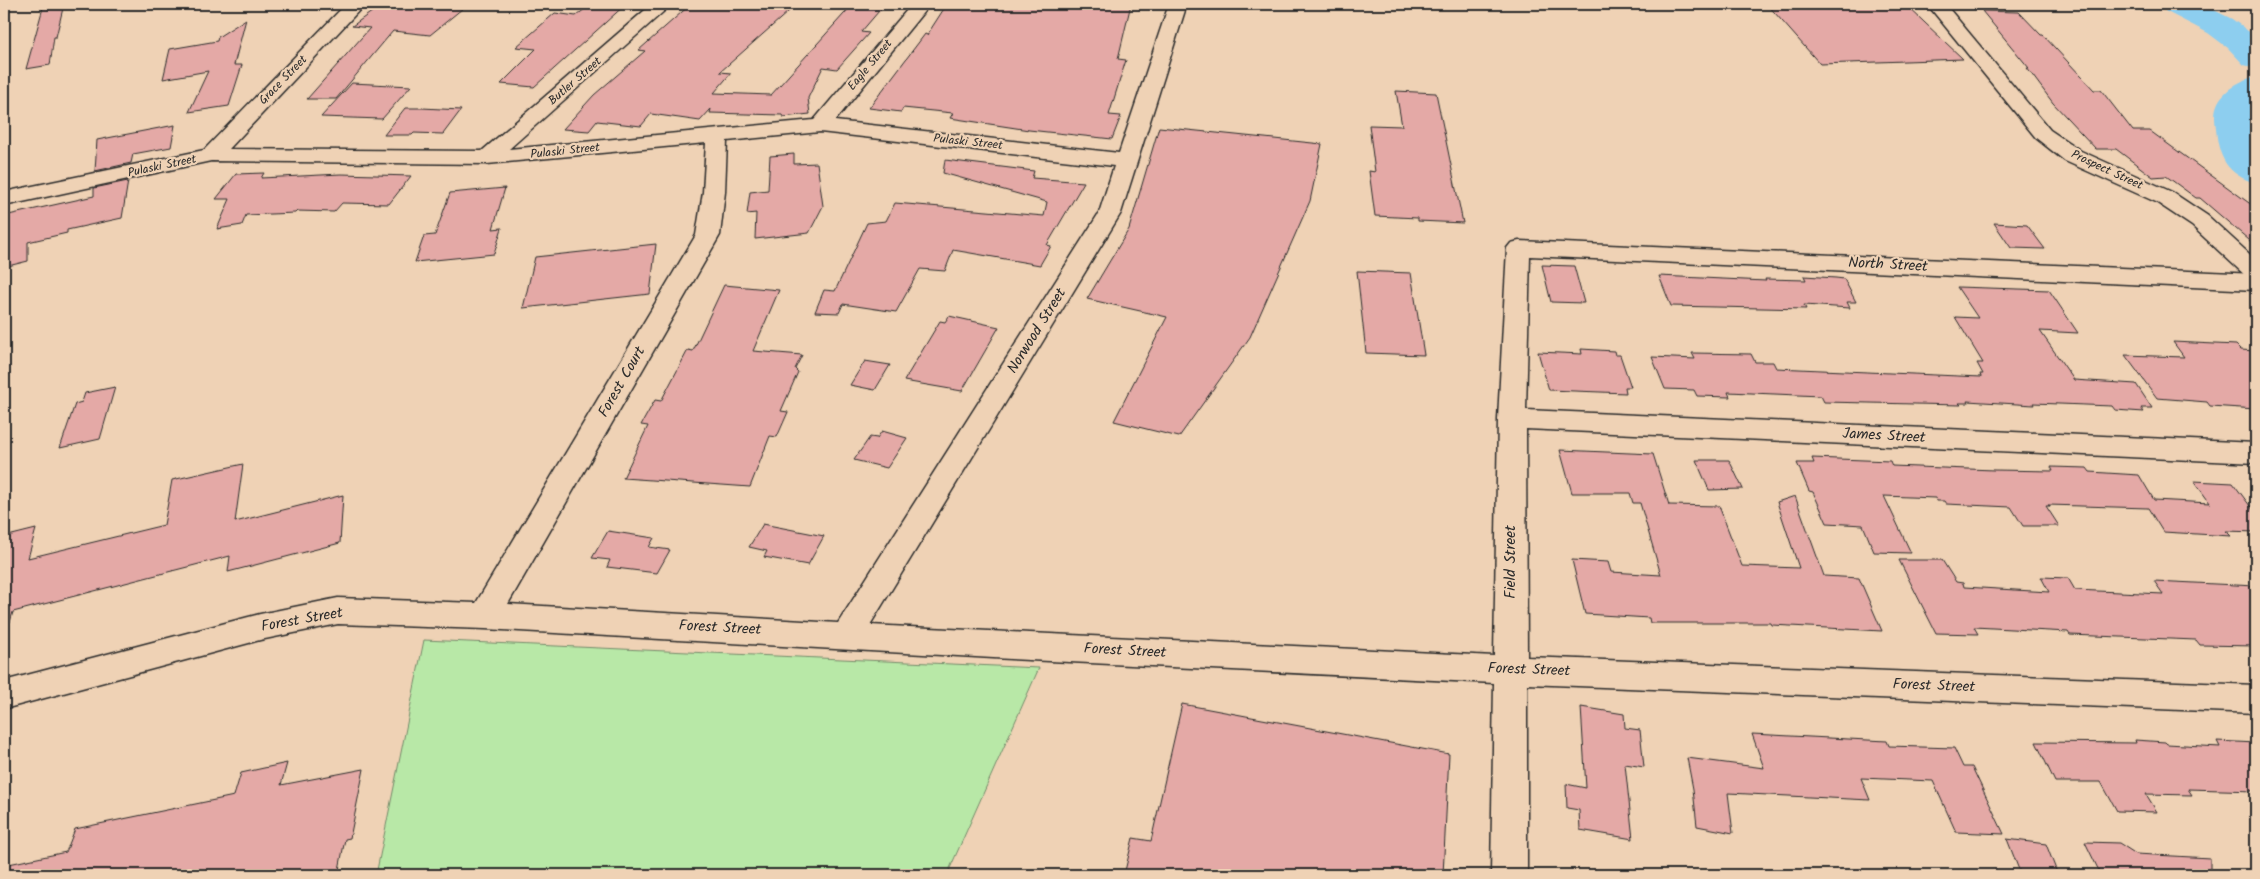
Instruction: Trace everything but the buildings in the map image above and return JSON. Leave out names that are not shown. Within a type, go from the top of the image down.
[{"type":"street","name":"Grace Street","points":[[211,155],[356,4]]},
{"type":"street","name":"Butler Street","points":[[487,158],[663,4]]},
{"type":"street","name":"Eagle Street","points":[[820,126],[921,4]]},
{"type":"street","name":"Norwood Street","points":[[847,635],[1110,213],[1178,4]]},
{"type":"street","name":"Prospect Street","points":[[1936,4],[2043,134],[2073,156],[2164,197],[2200,222],[2256,273]]},
{"type":"street","name":"Pulaski Street","points":[[4,199],[211,155],[487,158],[820,126],[1128,161]]},
{"type":"street","name":"Forest Court","points":[[485,616],[708,235],[714,192],[718,135]]},
{"type":"street","name":"North Street","points":[[1519,248],[2256,282]]},
{"type":"street","name":"Field Street","points":[[1509,875],[1512,419],[1519,248]]},
{"type":"street","name":"James Street","points":[[1512,419],[2256,453]]},
{"type":"street","name":"Forest Street","points":[[4,695],[260,627],[338,611],[485,616],[847,635],[1029,647],[1510,670],[2256,699]]},
{"type":"green space","points":[[424,640],[1039,668],[947,875],[376,875]]},
{"type":"waterway","points":[[2176,4],[2231,33],[2256,58]]},
{"type":"waterway","points":[[2256,87],[2237,101],[2233,115],[2235,140],[2239,154],[2256,171]]}]
